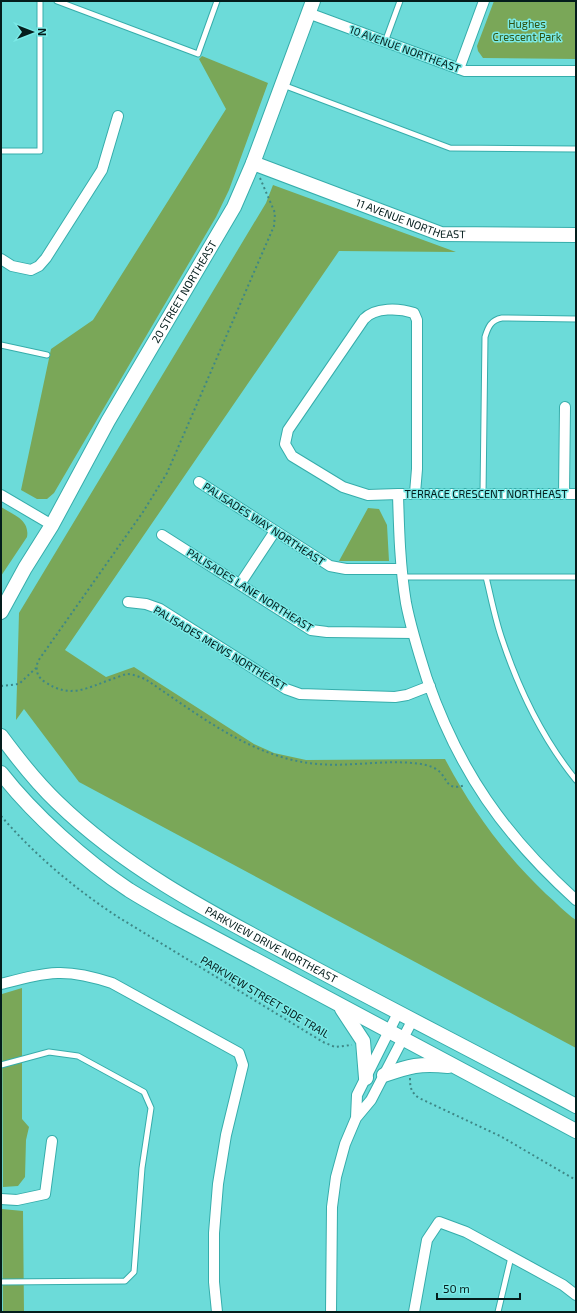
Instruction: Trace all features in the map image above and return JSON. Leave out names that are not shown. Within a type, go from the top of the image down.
[{"type":"main road","name":"20 STREET NORTHEAST","points":[[1,612],[25,568],[52,525],[108,421],[234,207],[253,163],[310,7]]},
{"type":"main road","name":"11 AVENUE NORTHEAST","points":[[253,163],[441,234],[576,235]]},
{"type":"main road","name":"20 STREET NORTHEAST","points":[[1,595],[25,568]]},
{"type":"main road","name":"PARKVIEW DRIVE NORTHEAST","points":[[1,736],[22,764],[57,802],[104,842],[146,873],[187,900],[398,1014],[576,1106]]},
{"type":"main road","name":"PARKVIEW DRIVE NORTHEAST","points":[[1,773],[44,819],[87,858],[128,889],[179,919],[389,1032],[576,1130]]},
{"type":"main road","points":[[339,1005],[363,1041],[366,1078]]},
{"type":"main road","points":[[384,1075],[410,1065],[428,1064],[456,1067]]},
{"type":"street","points":[[458,69],[484,1]]},
{"type":"street","name":"10 AVENUE NORTHEAST","points":[[310,7],[385,42],[465,71],[576,71]]},
{"type":"street","points":[[1,258],[12,266],[31,270],[39,266],[46,258],[102,170],[118,116]]},
{"type":"street","points":[[398,494],[368,495],[342,487],[292,456],[284,444],[288,430],[364,319],[368,315],[379,310],[407,310],[414,313],[417,320],[418,446],[415,493]]},
{"type":"street","points":[[564,494],[566,407]]},
{"type":"street","name":"PALISADES WAY NORTHEAST","points":[[198,482],[330,566],[346,569],[402,573]]},
{"type":"street","name":"TERRACE CRESCENT NORTHEAST","points":[[576,494],[398,494],[402,573],[413,633],[443,722],[456,750],[491,808],[539,866],[576,900]]},
{"type":"street","points":[[1,495],[52,525]]},
{"type":"street","points":[[240,584],[275,531]]},
{"type":"street","name":"PALISADES LANE NORTHEAST","points":[[162,535],[311,630],[319,632],[413,633]]},
{"type":"street","name":"PALISADES MEWS NORTHEAST","points":[[128,602],[146,604],[160,609],[286,689],[300,694],[395,697],[407,695],[430,686]]},
{"type":"street","points":[[1,984],[44,973],[66,971],[89,975],[112,983],[239,1053],[243,1065],[226,1135],[218,1184],[214,1233],[214,1282],[217,1312]]},
{"type":"street","points":[[356,1118],[357,1095],[398,1014]]},
{"type":"street","points":[[331,1312],[333,1200],[336,1177],[345,1144],[356,1118],[371,1100],[412,1021]]},
{"type":"street","points":[[1,1199],[17,1200],[45,1194],[52,1141]]},
{"type":"street","points":[[414,1312],[427,1240],[439,1222],[466,1232],[563,1285],[576,1295]]},
{"type":"lane","points":[[1,151],[40,151],[40,1]]},
{"type":"lane","points":[[57,1],[198,54],[217,1]]},
{"type":"lane","points":[[385,42],[400,1]]},
{"type":"lane","points":[[282,85],[450,148],[576,149]]},
{"type":"lane","points":[[483,494],[485,337],[487,328],[496,319],[502,318],[576,318]]},
{"type":"lane","points":[[1,345],[47,355]]},
{"type":"lane","points":[[402,573],[576,577]]},
{"type":"lane","points":[[486,576],[501,638],[531,712],[558,758],[576,780]]},
{"type":"lane","points":[[1,1065],[49,1052],[78,1056],[144,1092],[151,1108],[142,1168],[134,1272],[125,1281],[1,1282]]},
{"type":"lane","points":[[498,1312],[511,1257]]},
{"type":"path","points":[[1,686],[19,684],[36,668]]},
{"type":"path","name":"PARKVIEW STREET SIDE TRAIL","points":[[1,816],[41,858],[94,901],[118,917],[323,1042],[335,1047],[347,1047],[363,1041]]},
{"type":"path","points":[[410,1065],[410,1089],[413,1094],[500,1136],[576,1180]]},
{"type":"green space","name":"Hughes Crescent Park","points":[[494,1],[576,1],[576,59],[483,58],[478,51],[477,46]]},
{"type":"green space","points":[[202,56],[268,83],[229,190],[216,217],[54,493],[47,499],[37,499],[21,490],[51,349],[93,320],[226,109],[199,59]]},
{"type":"green space","points":[[273,185],[456,252],[339,251],[65,650],[106,677],[134,667],[254,744],[274,753],[306,760],[445,759],[455,778],[478,814],[516,863],[546,894],[576,920],[576,1048],[79,782],[24,709],[16,720],[19,613],[266,203]]},
{"type":"green space","points":[[1,507],[24,522],[27,537],[1,576]]},
{"type":"green space","points":[[368,508],[379,509],[387,525],[389,561],[339,561]]},
{"type":"green space","points":[[22,988],[22,1119],[29,1127],[26,1140],[25,1177],[18,1186],[3,1187],[2,994]]},
{"type":"green space","points":[[2,1209],[23,1211],[24,1312],[3,1312]]}]
